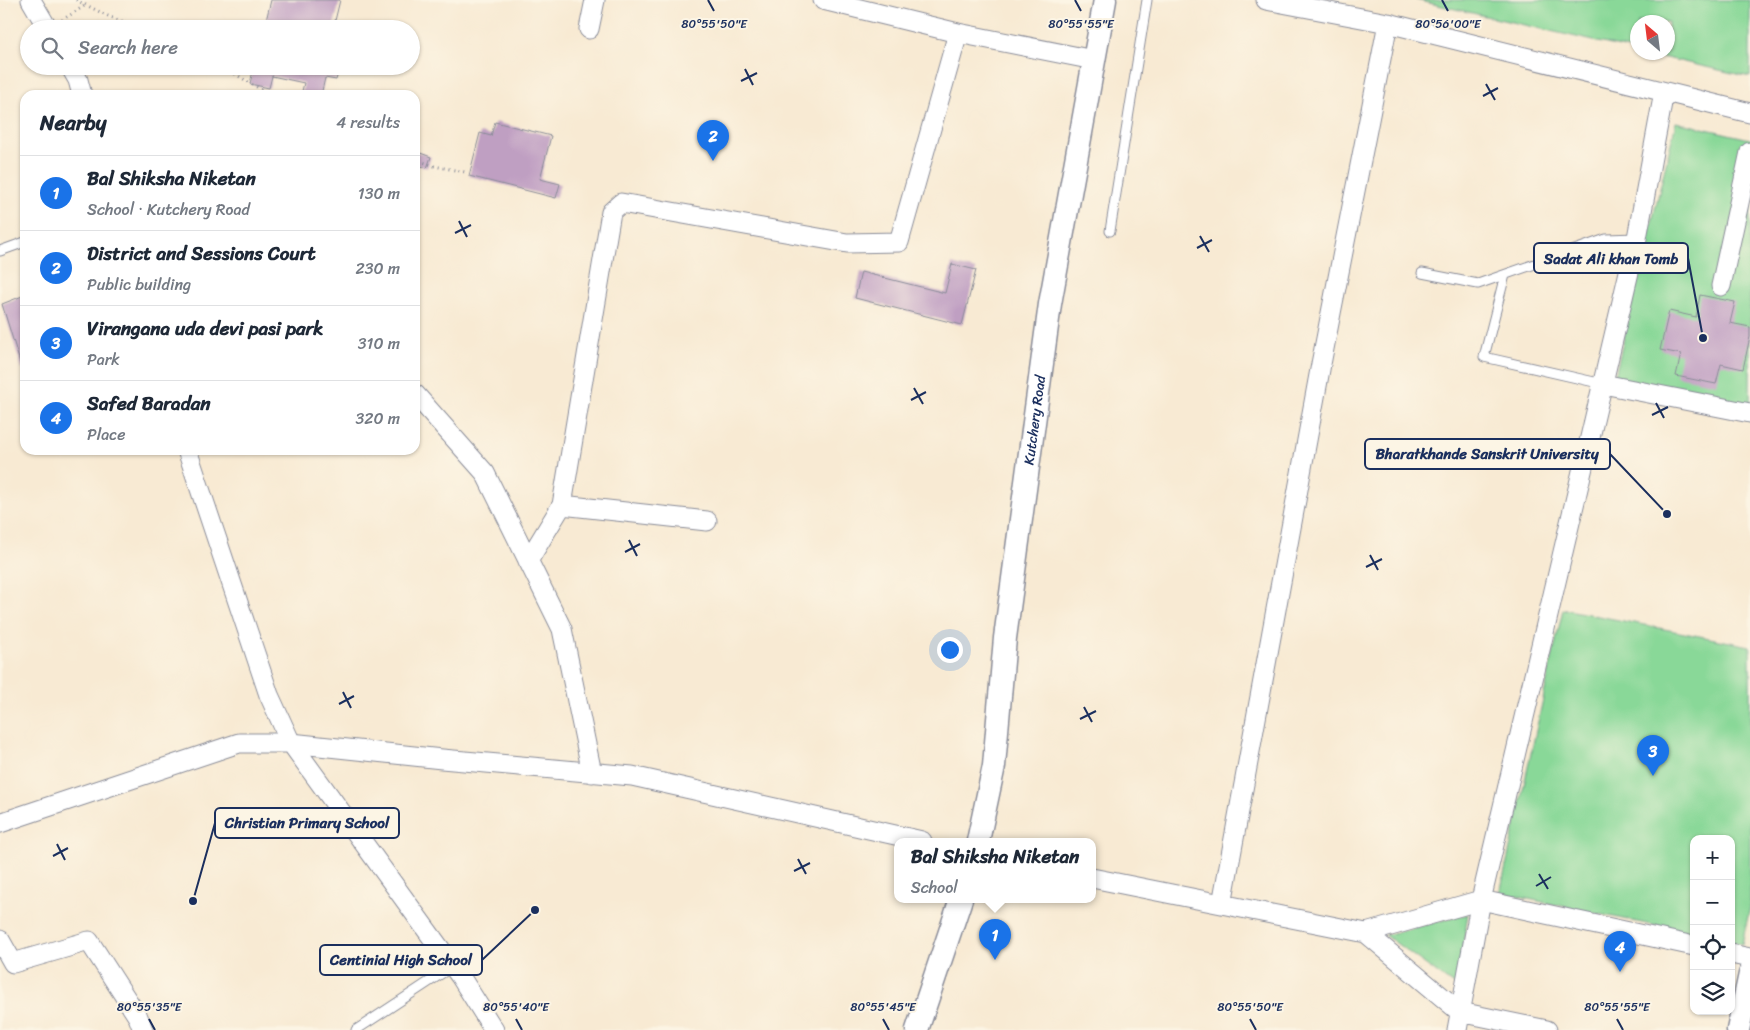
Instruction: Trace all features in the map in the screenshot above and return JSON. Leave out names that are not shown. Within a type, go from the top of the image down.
[{"type":"street","points":[[31,0],[47,20]]},
{"type":"street","points":[[589,28],[595,0]]},
{"type":"street","points":[[823,0],[958,33],[1094,60]]},
{"type":"street","name":"Kutchery Road","points":[[979,838],[994,766],[1005,638],[1050,304],[1105,0]]},
{"type":"street","points":[[1266,0],[1388,23],[1750,113]]},
{"type":"street","points":[[1222,904],[1321,364],[1388,23]]},
{"type":"street","points":[[528,561],[562,505],[611,212],[621,203],[847,243],[899,242],[958,33]]},
{"type":"street","points":[[75,75],[81,90]]},
{"type":"street","points":[[1457,1030],[1481,900],[1637,238],[1664,92]]},
{"type":"street","points":[[1721,286],[1750,152]]},
{"type":"street","points":[[1603,384],[1750,413]]},
{"type":"street","points":[[420,400],[485,473],[562,629],[592,772]]},
{"type":"street","points":[[189,455],[269,695],[291,743],[453,966],[494,1030]]},
{"type":"street","points":[[562,505],[707,521]]},
{"type":"street","points":[[0,823],[239,743],[291,743],[632,776],[909,838]]},
{"type":"street","points":[[1096,879],[1366,933],[1481,900],[1690,945]]},
{"type":"street","points":[[917,1030],[960,903]]},
{"type":"street","points":[[1366,933],[1460,1012],[1547,1030]]},
{"type":"street","points":[[0,940],[13,963],[89,941],[138,1017],[142,1030]]},
{"type":"street","points":[[1735,955],[1750,958]]},
{"type":"street","points":[[1738,1030],[1750,974]]},
{"type":"lane","points":[[1110,231],[1147,0]]},
{"type":"lane","points":[[1422,272],[1478,284],[1606,239],[1637,238]]},
{"type":"lane","points":[[0,251],[20,244]]},
{"type":"lane","points":[[1505,275],[1484,357],[1603,384]]},
{"type":"lane","points":[[356,1030],[453,966]]},
{"type":"path","points":[[76,0],[119,20]]},
{"type":"path","points":[[62,20],[86,5]]},
{"type":"path","points":[[237,75],[262,90]]},
{"type":"path","points":[[420,161],[434,166],[465,172]]},
{"type":"green space","points":[[1416,0],[1750,0],[1750,77],[1675,60],[1675,15],[1630,15],[1630,49]]},
{"type":"green space","points":[[1676,122],[1750,139],[1750,418],[1613,384]]},
{"type":"green space","points":[[1563,609],[1750,646],[1750,907],[1742,944],[1735,943],[1735,835],[1690,835],[1690,933],[1500,893]]},
{"type":"green space","points":[[1468,914],[1456,987],[1385,935]]},
{"type":"building","points":[[271,0],[340,0],[335,20],[266,20]]},
{"type":"building","points":[[252,75],[337,75],[336,80],[325,78],[322,90],[302,90],[304,83],[272,76],[269,88],[250,84]]},
{"type":"building","points":[[495,122],[551,136],[540,179],[560,184],[556,198],[469,176],[480,133],[491,136]]},
{"type":"building","points":[[420,153],[431,157],[427,168],[420,166]]},
{"type":"building","points":[[952,264],[976,270],[962,325],[855,298],[861,272],[945,293]]},
{"type":"building","points":[[1700,295],[1735,302],[1730,323],[1750,327],[1750,337],[1743,369],[1721,364],[1716,384],[1676,376],[1681,354],[1660,350],[1669,311],[1696,317]]},
{"type":"building","points":[[20,297],[20,362],[2,304]]},
{"type":"place","name":"District and Sessions Court","points":[[713,161]]},
{"type":"place","name":"Sadat Ali khan Tomb","points":[[1703,338]]},
{"type":"place","name":"Bharatkhande Sanskrit University","points":[[1667,514]]},
{"type":"place","name":"Virangana uda devi pasi park","points":[[1653,776]]},
{"type":"place","name":"Christian Primary School","points":[[193,901]]},
{"type":"place","name":"Centinial High School","points":[[535,910]]},
{"type":"place","name":"Bal Shiksha Niketan","points":[[995,960]]},
{"type":"place","name":"Safed Baradan","points":[[1620,972]]}]
